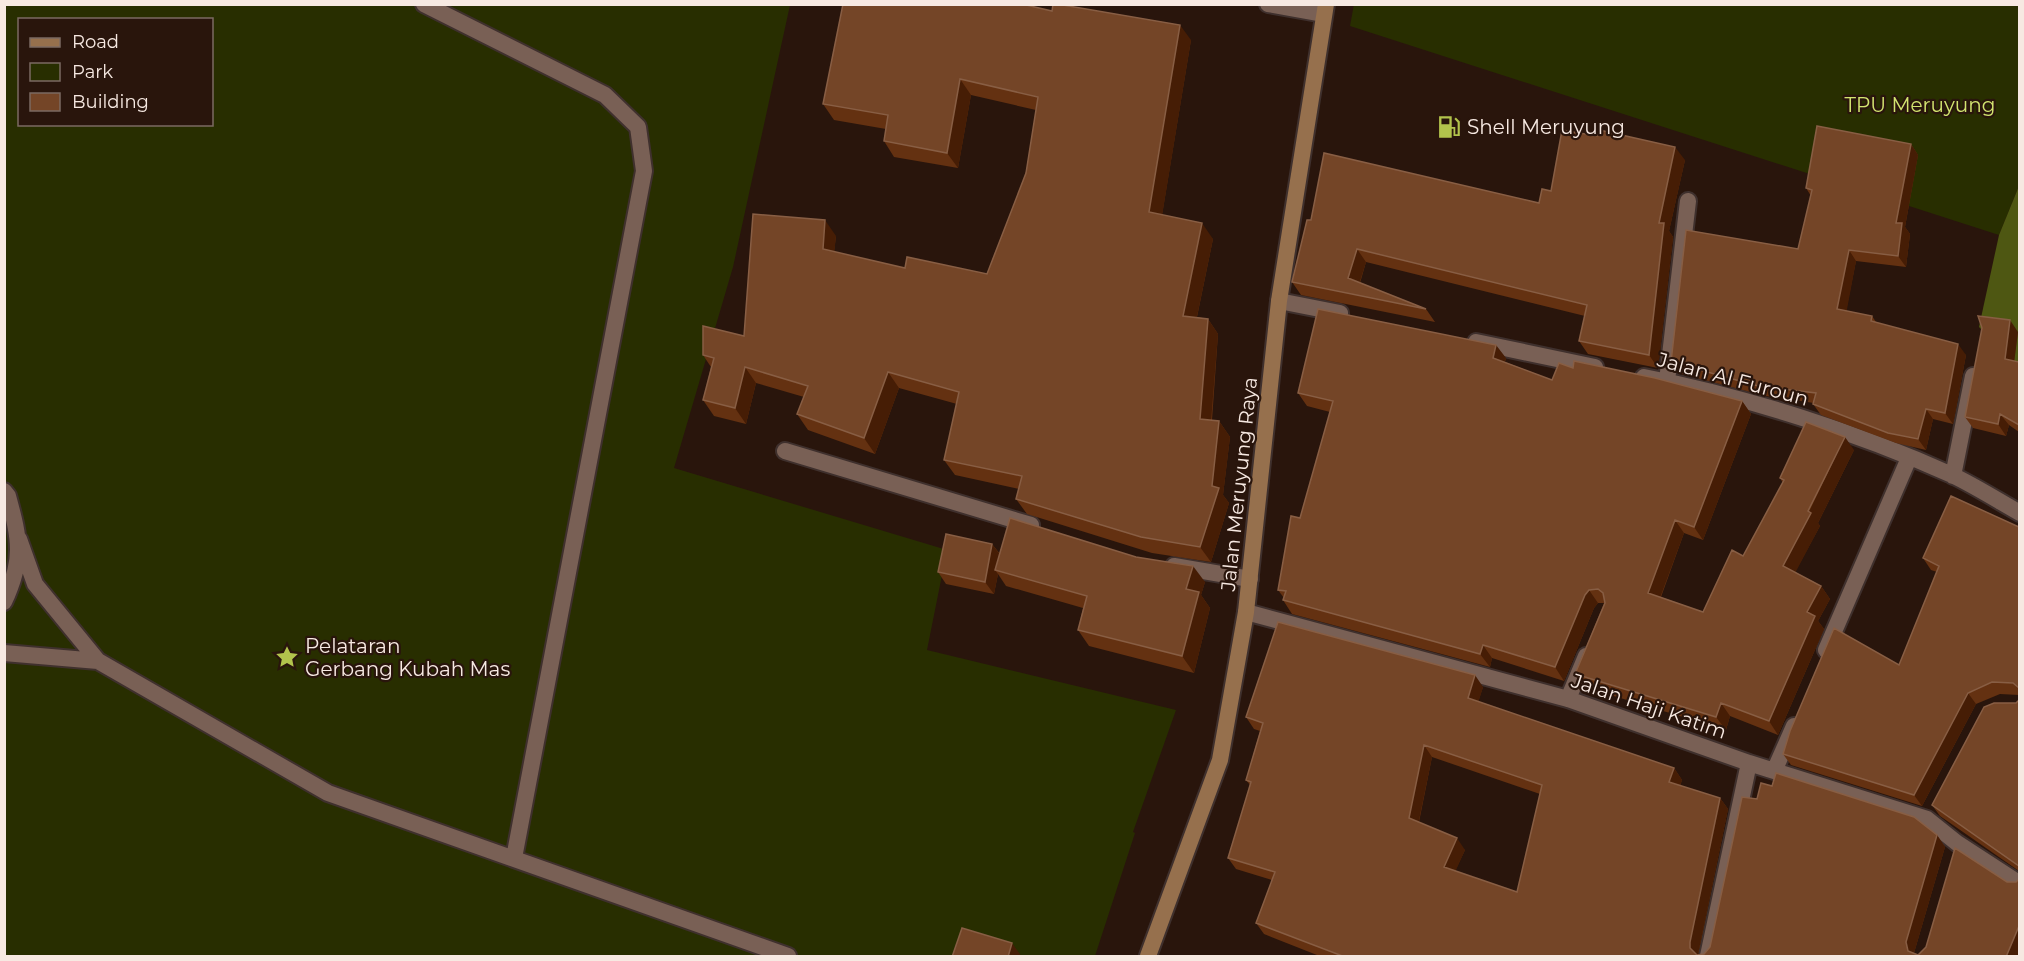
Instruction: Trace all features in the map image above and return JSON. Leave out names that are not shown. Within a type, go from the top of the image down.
[{"type":"main road","name":"Jalan Meruyung Raya","points":[[1148,957],[1221,760],[1246,612],[1279,301],[1325,9]]},
{"type":"street","points":[[424,4],[605,95],[638,127],[644,171],[514,858]]},
{"type":"street","points":[[1268,4],[1325,9]]},
{"type":"street","points":[[1667,381],[1688,201]]},
{"type":"street","points":[[1279,301],[1359,317]]},
{"type":"street","points":[[1460,339],[1608,370]]},
{"type":"street","points":[[1953,476],[1976,361]]},
{"type":"street","name":"Jalan Al Furoun","points":[[1632,374],[1780,411],[1953,476],[2019,513]]},
{"type":"street","points":[[785,451],[1051,532]]},
{"type":"street","points":[[1821,662],[1909,458]]},
{"type":"street","points":[[4,491],[8,496],[35,584],[98,661],[328,793],[788,957]]},
{"type":"street","points":[[4,602],[16,576],[20,539]]},
{"type":"street","points":[[1161,564],[1250,579]]},
{"type":"street","name":"Jalan Haji Katim","points":[[1246,612],[1568,699],[1749,763],[1929,814],[1955,848],[2019,885]]},
{"type":"street","points":[[1568,699],[1590,645]]},
{"type":"street","points":[[4,653],[98,661]]},
{"type":"street","points":[[1775,769],[1798,716]]},
{"type":"street","points":[[1708,957],[1749,763]]},
{"type":"green space","name":"TPU Meruyung","points":[[1354,4],[2019,5],[2019,186],[1999,235],[1350,26]]},
{"type":"green space","points":[[5,5],[790,5],[733,267],[674,468],[947,550],[927,650],[1176,710],[1133,832],[1135,833],[1095,956],[5,956]]},
{"type":"green space","points":[[2019,186],[2019,366],[1979,327],[1999,235]]},
{"type":"building","points":[[843,4],[1022,4],[1052,11],[1053,4],[1057,4],[1180,25],[1149,212],[1202,223],[1183,316],[1208,319],[1200,419],[1219,421],[1212,486],[1219,488],[1200,547],[1141,537],[1016,499],[1022,476],[944,460],[959,392],[888,372],[864,438],[797,414],[808,386],[745,367],[735,408],[703,400],[714,358],[703,355],[703,326],[744,336],[753,214],[825,220],[823,249],[905,268],[907,257],[987,274],[1026,173],[1038,97],[960,79],[947,153],[884,141],[888,115],[823,104]]},
{"type":"building","points":[[1817,126],[1911,144],[1896,223],[1902,223],[1898,256],[1849,250],[1837,309],[1872,316],[1871,321],[1958,344],[1945,413],[1926,409],[1918,439],[1888,433],[1813,404],[1816,393],[1758,386],[1671,362],[1686,230],[1798,249],[1812,190],[1806,188]]},
{"type":"building","points":[[1562,130],[1597,136],[1599,130],[1675,147],[1659,223],[1664,223],[1649,355],[1579,341],[1587,305],[1357,249],[1348,278],[1426,309],[1292,282],[1307,220],[1311,220],[1324,153],[1539,203],[1542,189],[1551,191]]},
{"type":"building","points":[[1318,309],[1496,345],[1493,358],[1552,380],[1559,363],[1573,368],[1574,361],[1655,378],[1742,401],[1694,527],[1675,520],[1648,593],[1703,612],[1732,550],[1743,556],[1784,480],[1780,478],[1806,422],[1845,437],[1808,511],[1811,513],[1783,566],[1821,586],[1807,612],[1815,616],[1769,721],[1721,703],[1716,717],[1575,674],[1605,603],[1603,593],[1598,589],[1589,590],[1585,595],[1555,667],[1483,645],[1480,654],[1283,600],[1286,591],[1278,590],[1291,516],[1300,518],[1333,401],[1298,393]]},
{"type":"building","points":[[1978,316],[2010,320],[2005,359],[2019,362],[2019,425],[2000,414],[1998,424],[1965,417],[1982,328]]},
{"type":"building","points":[[1951,496],[2019,527],[2019,688],[2013,683],[1992,682],[1968,693],[1914,795],[1783,754],[1790,731],[1834,628],[1899,665],[1939,566],[1923,558]]},
{"type":"building","points":[[1010,518],[1136,557],[1193,566],[1186,589],[1199,592],[1182,656],[1078,630],[1087,596],[995,570]]},
{"type":"building","points":[[946,534],[992,544],[985,582],[938,572]]},
{"type":"building","points":[[1278,622],[1475,675],[1468,698],[1674,768],[1669,782],[1720,798],[1690,942],[1690,948],[1697,955],[1704,954],[1710,947],[1742,797],[1757,799],[1761,783],[1772,786],[1776,773],[1914,817],[1937,835],[1906,942],[1908,951],[1918,955],[1926,947],[1955,848],[2007,882],[2016,882],[2019,879],[2019,926],[2006,957],[1345,957],[1256,923],[1275,872],[1228,858],[1251,782],[1246,780],[1263,723],[1246,717]],"holes":[[[1424,745],[1542,785],[1517,892],[1444,867],[1457,838],[1409,818]]]},
{"type":"building","points":[[2019,700],[2019,866],[1932,805],[1984,707],[1994,703],[2016,703]]},
{"type":"building","points":[[962,928],[1012,943],[1008,957],[952,957]]},
{"type":"place","name":"Shell Meruyung","points":[[1449,127]]},
{"type":"place","name":"Pelataran Gerbang Kubah Mas","points":[[287,657]]}]
